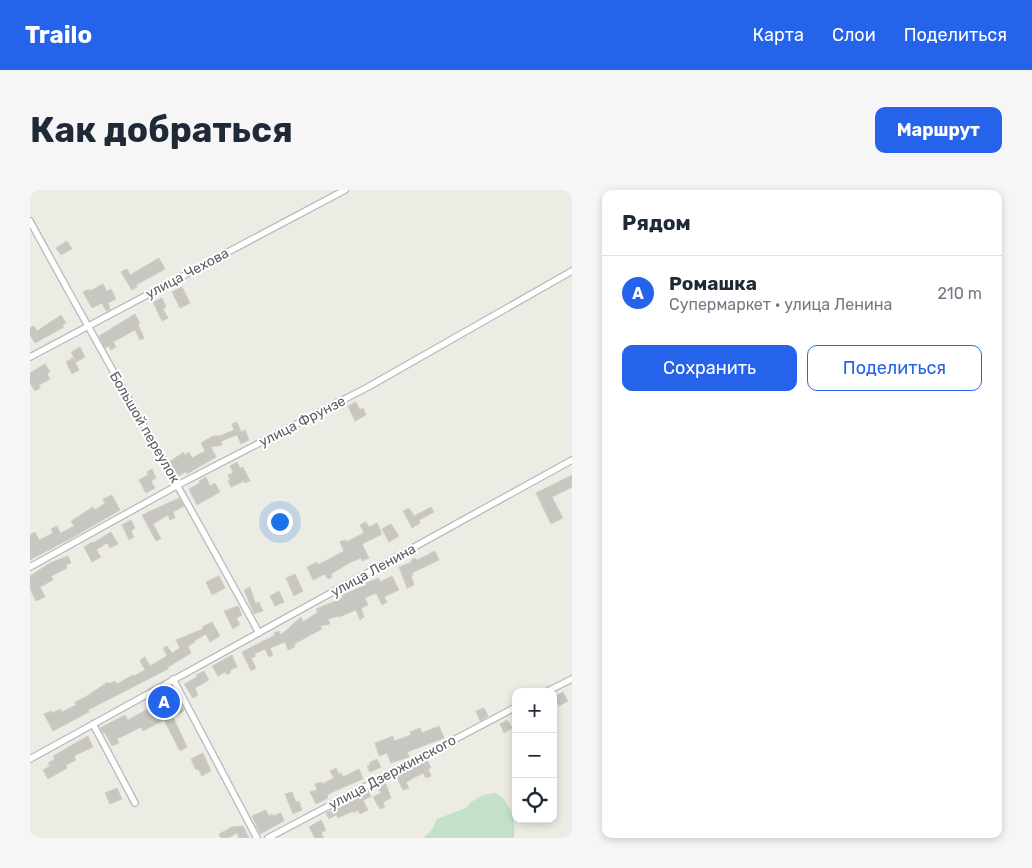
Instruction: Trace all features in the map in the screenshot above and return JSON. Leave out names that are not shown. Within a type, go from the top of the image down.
[{"type":"street","name":"улица Чехова","points":[[30,357],[345,190]]},
{"type":"street","name":"Большой переулок","points":[[31,224],[259,633]]},
{"type":"street","name":"улица Фрунзе","points":[[30,567],[178,485],[368,387],[572,271]]},
{"type":"street","name":"улица Ленина","points":[[30,759],[572,460]]},
{"type":"street","points":[[554,688],[572,679]]},
{"type":"street","points":[[173,680],[257,838]]},
{"type":"street","name":"улица Дзержинского","points":[[268,838],[512,709]]},
{"type":"street","points":[[93,724],[134,803]]},
{"type":"green space","points":[[495,793],[509,806],[514,825],[514,838],[423,838],[432,830],[437,819],[466,808],[471,802],[483,795]]},
{"type":"building","points":[[67,241],[72,249],[61,255],[56,248]]},
{"type":"building","points":[[159,258],[165,269],[136,285],[137,287],[132,290],[121,272],[127,269],[130,275]]},
{"type":"building","points":[[103,284],[107,291],[111,289],[116,299],[108,303],[110,309],[106,311],[102,303],[92,308],[83,292],[89,289],[90,291]]},
{"type":"building","points":[[182,287],[190,303],[180,308],[172,292]]},
{"type":"building","points":[[162,298],[166,307],[163,309],[168,318],[162,321],[153,302]]},
{"type":"building","points":[[135,314],[140,323],[138,324],[144,338],[140,340],[135,330],[113,342],[116,347],[111,350],[109,346],[105,348],[99,336]]},
{"type":"building","points":[[61,315],[66,323],[62,325],[64,327],[35,343],[30,335],[30,328],[34,326],[37,331]]},
{"type":"building","points":[[80,347],[85,357],[76,362],[71,352]]},
{"type":"building","points":[[73,358],[79,370],[72,374],[66,362]]},
{"type":"building","points":[[45,364],[50,372],[47,374],[50,379],[39,385],[40,388],[35,391],[30,383],[30,373]]},
{"type":"building","points":[[356,402],[360,410],[363,408],[366,415],[355,421],[348,406]]},
{"type":"building","points":[[237,422],[241,432],[245,430],[249,440],[241,444],[237,435],[221,441],[222,445],[211,447],[216,457],[187,474],[186,472],[178,476],[169,462],[184,452],[185,455],[189,452],[192,458],[205,451],[201,443],[213,436],[220,436],[234,430],[232,424]]},
{"type":"building","points":[[237,462],[240,468],[243,467],[250,481],[245,483],[244,481],[231,487],[228,481],[230,480],[228,475],[233,473],[230,466]]},
{"type":"building","points":[[152,469],[156,478],[151,481],[155,488],[146,493],[139,480],[148,475],[147,472]]},
{"type":"building","points":[[572,475],[572,487],[552,497],[563,518],[551,524],[536,493]]},
{"type":"building","points":[[206,477],[210,486],[215,483],[220,492],[197,505],[189,489]]},
{"type":"building","points":[[112,495],[120,510],[30,560],[30,535],[35,532],[39,540],[53,533],[51,529],[57,526],[60,533],[63,532],[74,526],[71,521],[93,507],[95,510],[105,503],[103,499]]},
{"type":"building","points":[[179,498],[184,506],[173,512],[175,518],[170,520],[168,515],[153,524],[161,539],[156,541],[142,515]]},
{"type":"building","points":[[431,507],[434,512],[419,520],[420,523],[412,528],[403,511],[409,508],[414,516]]},
{"type":"building","points":[[131,520],[135,528],[131,531],[134,537],[129,540],[122,525]]},
{"type":"building","points":[[366,522],[369,527],[377,523],[382,534],[362,544],[369,558],[362,561],[361,558],[349,563],[331,574],[332,577],[328,579],[325,574],[313,580],[307,567],[317,562],[318,565],[344,551],[340,542],[345,540],[346,542],[364,533],[360,525]]},
{"type":"building","points":[[391,524],[399,536],[389,542],[382,529]]},
{"type":"building","points":[[111,532],[118,544],[110,548],[107,543],[96,550],[101,557],[92,562],[84,547]]},
{"type":"building","points":[[435,551],[439,560],[412,573],[414,585],[407,588],[399,567],[412,562],[411,560],[415,558],[417,560]]},
{"type":"building","points":[[68,556],[71,563],[66,565],[67,568],[51,576],[53,580],[40,587],[45,597],[36,601],[30,589],[30,576],[50,563]]},
{"type":"building","points":[[295,574],[303,591],[294,596],[286,578]]},
{"type":"building","points":[[219,576],[225,588],[212,595],[206,582]]},
{"type":"building","points":[[392,576],[399,590],[384,597],[387,602],[382,605],[376,593],[365,598],[368,605],[361,608],[364,617],[360,620],[356,610],[328,619],[330,624],[320,626],[322,629],[294,644],[295,647],[288,650],[285,642],[270,648],[273,655],[269,657],[265,649],[254,654],[256,656],[251,658],[256,668],[251,671],[242,652],[275,635],[274,633],[279,631],[281,635],[301,617],[303,622],[318,612],[316,609],[343,598],[342,595],[379,578],[380,582]]},
{"type":"building","points":[[250,587],[255,603],[259,602],[263,611],[254,614],[244,590]]},
{"type":"building","points":[[279,591],[284,602],[275,606],[270,596]]},
{"type":"building","points":[[238,606],[242,615],[236,618],[240,624],[233,629],[224,611]]},
{"type":"building","points":[[212,622],[220,636],[210,642],[206,634],[188,646],[191,653],[168,667],[168,669],[88,710],[89,712],[53,731],[44,714],[60,709],[62,712],[76,705],[75,702],[108,682],[109,684],[115,681],[117,684],[145,670],[140,660],[145,657],[150,666],[167,656],[163,648],[167,646],[172,653],[180,648],[176,640],[203,629],[202,627]]},
{"type":"building","points":[[232,655],[237,667],[230,670],[231,672],[227,675],[225,672],[218,676],[212,666]]},
{"type":"building","points":[[204,671],[209,680],[195,688],[198,695],[193,698],[184,684]]},
{"type":"building","points":[[563,692],[568,701],[559,706],[557,695]]},
{"type":"building","points":[[173,695],[184,711],[173,717],[187,747],[180,751],[164,720],[143,731],[141,727],[117,739],[119,743],[112,746],[100,728],[125,715],[128,720]]},
{"type":"building","points":[[484,708],[488,716],[480,721],[476,711]]},
{"type":"building","points":[[507,720],[512,728],[504,733],[500,724]]},
{"type":"building","points":[[439,726],[444,738],[407,752],[409,757],[391,763],[387,753],[379,756],[375,743],[393,736],[394,741],[411,735],[410,732],[420,728],[422,733]]},
{"type":"building","points":[[88,736],[93,747],[74,756],[76,760],[66,765],[67,768],[48,779],[43,770],[50,766],[48,763],[55,759],[53,756]]},
{"type":"building","points":[[203,753],[211,771],[202,776],[198,769],[196,770],[191,759]]},
{"type":"building","points":[[377,759],[381,767],[370,772],[367,766]]},
{"type":"building","points":[[427,760],[431,768],[428,769],[431,776],[426,778],[423,773],[406,782],[409,788],[403,790],[396,776]]},
{"type":"building","points":[[336,768],[343,777],[359,769],[363,779],[327,795],[328,798],[316,804],[310,792],[317,790],[315,784],[321,782],[322,784],[334,778],[330,771]]},
{"type":"building","points":[[385,782],[391,798],[383,802],[385,807],[380,809],[373,797],[381,793],[377,786]]},
{"type":"building","points":[[117,788],[122,799],[110,804],[105,793]]},
{"type":"building","points":[[368,790],[371,797],[363,800],[368,810],[360,814],[358,810],[354,813],[353,811],[338,818],[336,815],[329,819],[326,813],[349,803]]},
{"type":"building","points":[[292,792],[296,802],[299,801],[302,810],[293,814],[285,794]]},
{"type":"building","points":[[266,810],[269,816],[281,813],[284,821],[260,834],[252,816]]},
{"type":"building","points":[[321,820],[326,830],[321,833],[324,838],[315,838],[309,827]]},
{"type":"building","points":[[243,826],[249,838],[239,838],[237,833],[228,838],[221,838],[219,834],[232,827]]},
{"type":"place","name":"Ромашка","points":[[164,702]]}]
